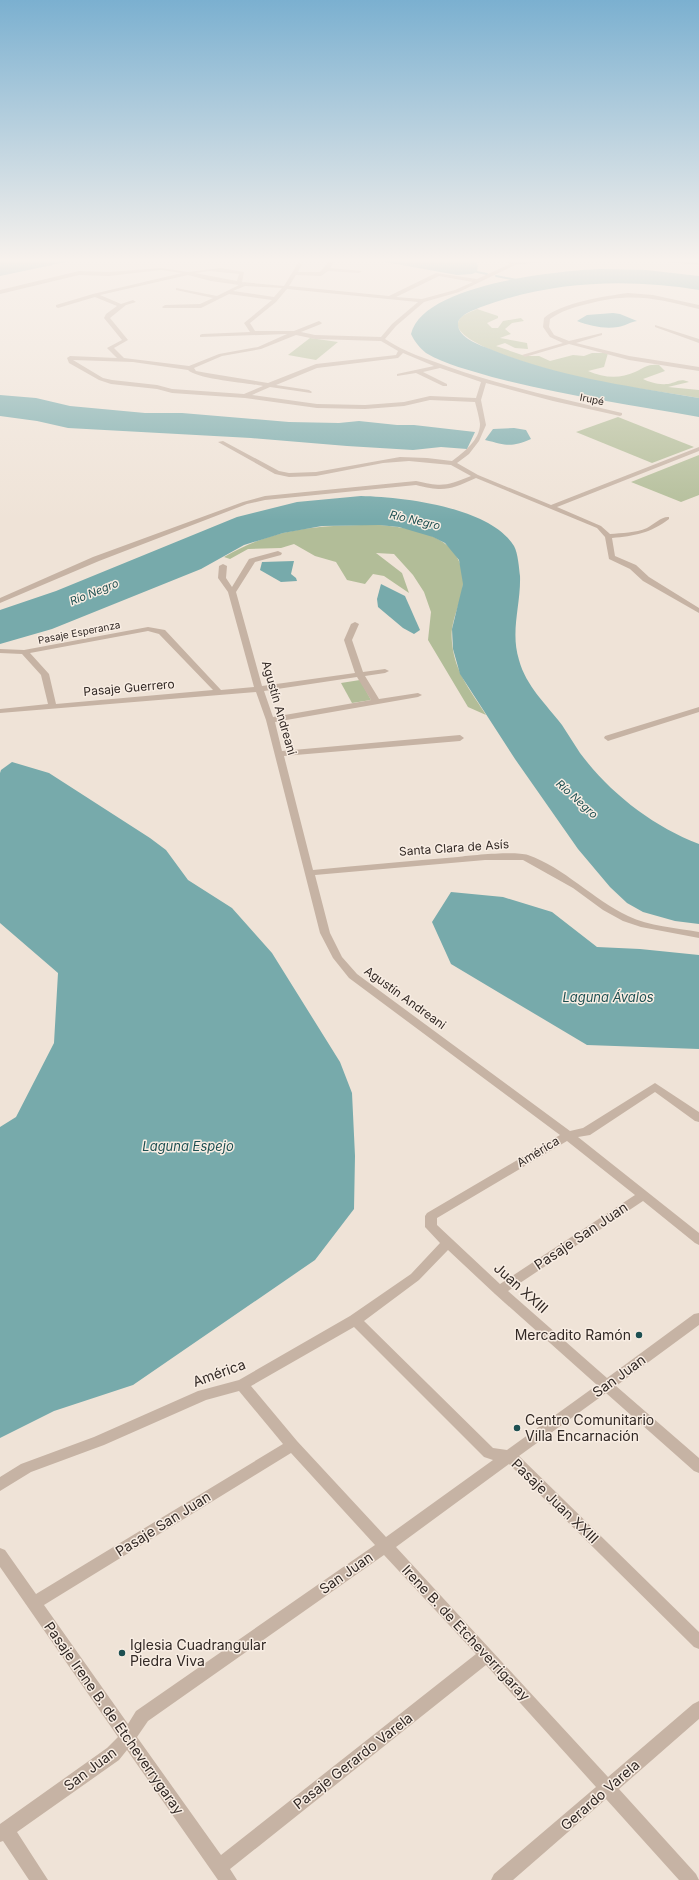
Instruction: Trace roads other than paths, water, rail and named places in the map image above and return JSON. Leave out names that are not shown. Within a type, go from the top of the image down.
[{"type":"street","points":[[114,346],[110,348],[121,358]]},
{"type":"street","points":[[265,346],[221,355],[190,368],[121,358],[70,358],[71,362],[101,379],[111,382],[172,391],[245,396],[334,407],[365,407],[404,404],[430,398],[478,400]]},
{"type":"street","name":"Irupé","points":[[394,346],[440,366],[484,382],[574,405],[620,414]]},
{"type":"street","points":[[525,355],[555,346]]},
{"type":"street","points":[[581,346],[629,358],[699,369]]},
{"type":"street","points":[[245,396],[316,366],[398,356],[402,350]]},
{"type":"street","points":[[399,375],[440,366]]},
{"type":"street","points":[[190,368],[194,372],[207,375],[310,392]]},
{"type":"street","points":[[416,371],[445,385]]},
{"type":"street","points":[[454,463],[467,454],[477,440],[483,425],[478,400],[484,382]]},
{"type":"street","points":[[221,442],[277,473],[287,475],[311,474],[385,460],[422,460],[454,463],[476,476],[598,527],[608,536],[612,557],[632,567],[646,579],[699,611]]},
{"type":"street","points":[[551,507],[699,449]]},
{"type":"street","points":[[0,601],[96,559],[245,503],[265,498],[416,483],[432,487],[451,487],[476,476]]},
{"type":"street","points":[[608,536],[644,532],[654,528],[666,518]]},
{"type":"street","points":[[232,592],[252,561],[278,553]]},
{"type":"street","name":"Agustín Andreani","points":[[223,566],[222,578],[232,592],[259,689],[270,720],[311,873],[325,934],[338,958],[353,976],[568,1134],[699,1240]]},
{"type":"street","points":[[355,624],[348,640],[360,675],[377,703]]},
{"type":"street","name":"Pasaje Esperanza","points":[[0,651],[24,652],[148,629],[162,632],[220,693]]},
{"type":"street","points":[[24,652],[45,674],[53,707]]},
{"type":"street","name":"Pasaje Guerrero","points":[[0,711],[259,689],[385,671]]},
{"type":"street","points":[[270,720],[418,695]]},
{"type":"street","points":[[608,738],[654,724],[673,716],[699,709]]},
{"type":"street","points":[[279,754],[460,738]]},
{"type":"street","name":"Santa Clara de Asís","points":[[311,873],[485,857],[525,857],[550,870],[576,886],[606,908],[626,919],[641,924],[699,935]]},
{"type":"street","name":"América","points":[[431,1227],[431,1216],[568,1134],[586,1132],[655,1087],[699,1118]]},
{"type":"street","name":"Pasaje San Juan","points":[[499,1291],[643,1195]]},
{"type":"street","name":"Juan XXIII","points":[[431,1227],[499,1291],[699,1467]]},
{"type":"street","name":"América","points":[[0,1485],[26,1468],[99,1441],[203,1395],[242,1385],[355,1320],[415,1277],[448,1242]]},
{"type":"street","name":"San Juan","points":[[3,1832],[113,1754],[128,1738],[142,1716],[385,1546],[699,1318]]},
{"type":"street","name":"Pasaje Juan XXIII","points":[[355,1320],[489,1453],[510,1456],[699,1642]]},
{"type":"street","name":"Irene B. de Etcheverrigaray","points":[[242,1385],[292,1445],[487,1655],[690,1880]]},
{"type":"street","name":"Pasaje San Juan","points":[[34,1603],[292,1445]]},
{"type":"street","name":"Pasaje Irene B. de Etcheverrygaray","points":[[0,1555],[223,1874]]},
{"type":"street","name":"Pasaje Gerardo Varela","points":[[223,1874],[487,1655]]},
{"type":"street","name":"Gerardo Varela","points":[[500,1880],[699,1709]]},
{"type":"street","points":[[3,1832],[39,1880]]},
{"type":"water","points":[[419,346],[482,346],[515,359],[567,374],[619,385],[699,398],[699,417],[569,394],[492,377],[442,361],[426,353]]},
{"type":"water","points":[[0,395],[36,398],[70,406],[145,413],[182,413],[289,422],[339,423],[359,421],[397,425],[414,425],[475,432],[467,449],[441,447],[413,450],[251,438],[68,428],[37,421],[0,416]]},
{"type":"water","points":[[514,428],[526,430],[531,439],[513,445],[485,440],[493,429]]},
{"type":"water","name":"Río Negro","points":[[361,496],[422,502],[466,513],[486,522],[502,533],[514,546],[520,576],[516,649],[526,678],[562,725],[580,753],[618,795],[633,807],[665,828],[699,844],[699,924],[675,921],[643,912],[627,903],[610,887],[578,849],[515,759],[460,674],[453,649],[452,629],[463,584],[459,560],[445,543],[433,537],[399,527],[379,525],[322,526],[283,533],[244,545],[201,569],[52,629],[0,644],[0,610],[56,591],[237,517],[297,502]]},
{"type":"water","points":[[294,561],[291,574],[297,581],[281,582],[260,570],[262,562]]},
{"type":"water","points":[[381,584],[405,596],[420,630],[414,634],[403,628],[378,607],[377,599]]},
{"type":"water","name":"Laguna Espejo","points":[[12,762],[49,773],[150,838],[166,850],[188,880],[232,908],[272,953],[340,1062],[352,1093],[355,1156],[354,1209],[315,1260],[133,1385],[54,1411],[0,1438],[0,1127],[16,1117],[54,1043],[58,973],[0,923],[0,773],[1,770]]},
{"type":"water","name":"Laguna Ávalos","points":[[451,892],[503,897],[552,912],[597,947],[640,949],[699,955],[699,1049],[587,1045],[451,964],[432,922]]},
{"type":"place","name":"Mercadito Ramón","points":[[639,1335]]},
{"type":"place","name":"Centro Comunitario Villa Encarnación","points":[[517,1428]]},
{"type":"place","name":"Iglesia Cuadrangular Piedra Viva","points":[[122,1653]]}]
